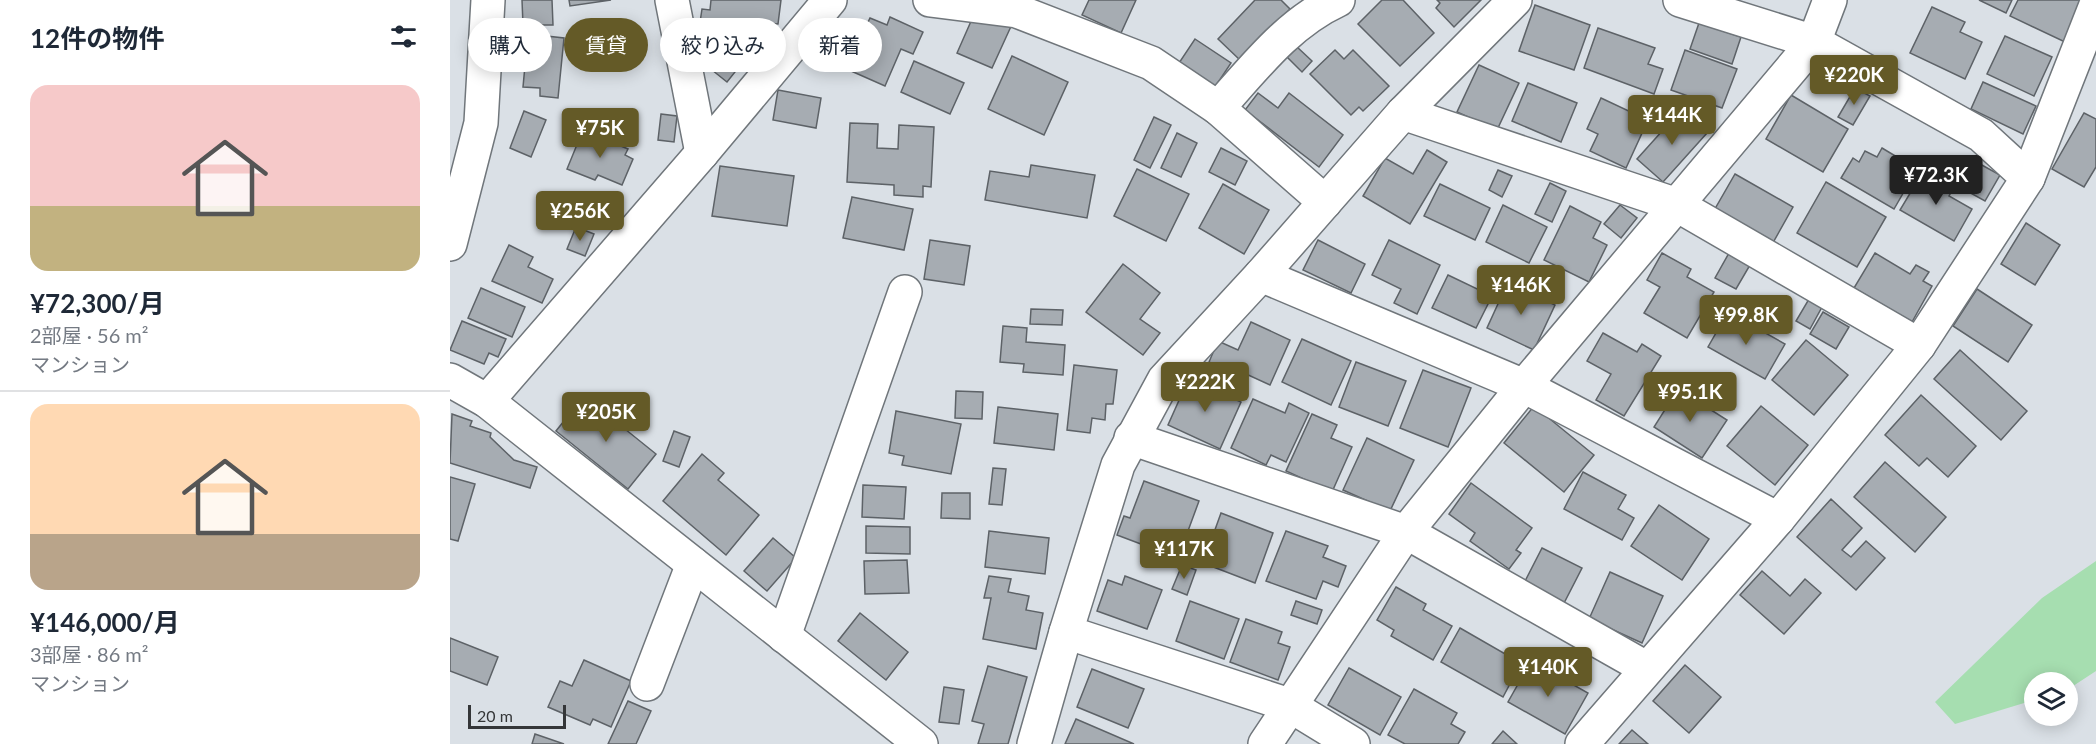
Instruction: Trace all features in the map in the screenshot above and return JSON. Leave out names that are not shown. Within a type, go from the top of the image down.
[{"type":"street","points":[[450,244],[481,123],[488,0]]},
{"type":"street","points":[[672,0],[702,153]]},
{"type":"street","points":[[487,401],[702,153],[830,0]]},
{"type":"street","points":[[930,0],[1017,12],[1151,63],[1218,108],[1325,202]]},
{"type":"street","points":[[1218,108],[1282,37],[1321,8],[1338,0]]},
{"type":"street","points":[[1034,744],[1118,465],[1164,380],[1261,275],[1403,113],[1515,0]]},
{"type":"street","points":[[1680,0],[1814,42],[1981,135],[2028,178]]},
{"type":"street","points":[[1265,744],[1406,532],[1524,386],[1814,42],[1830,0]]},
{"type":"street","points":[[1582,744],[1778,519],[1919,345],[2028,178],[2096,5]]},
{"type":"street","points":[[1403,113],[1677,205],[1919,345]]},
{"type":"street","points":[[1261,275],[1524,386],[1778,519]]},
{"type":"street","points":[[784,636],[905,292]]},
{"type":"street","points":[[450,380],[487,401],[921,744]]},
{"type":"street","points":[[1131,438],[1406,532],[1646,668]]},
{"type":"street","points":[[647,684],[693,564]]},
{"type":"street","points":[[1066,632],[1289,705],[1353,744]]},
{"type":"green space","points":[[2096,561],[2096,671],[2078,683],[2078,672],[2024,672],[2024,703],[1955,724],[1935,702],[2042,598]]},
{"type":"building","points":[[522,0],[552,0],[553,25],[552,18],[523,18]]},
{"type":"building","points":[[569,0],[611,0],[570,6]]},
{"type":"building","points":[[711,0],[781,0],[779,18],[701,18],[702,9],[710,10]]},
{"type":"building","points":[[1089,0],[1136,0],[1121,33],[1082,15]]},
{"type":"building","points":[[1255,0],[1281,0],[1290,9],[1241,61],[1218,39]]},
{"type":"building","points":[[1382,0],[1403,0],[1434,33],[1400,66],[1358,24]]},
{"type":"building","points":[[1437,0],[1481,0],[1454,27],[1436,8],[1440,3]]},
{"type":"building","points":[[1979,0],[2012,0],[2006,13]]},
{"type":"building","points":[[2018,0],[2085,0],[2065,42],[2010,16]]},
{"type":"building","points":[[1535,5],[1590,25],[1574,70],[1519,51]]},
{"type":"building","points":[[1932,7],[1965,22],[1960,32],[1982,42],[1965,79],[1910,53]]},
{"type":"building","points":[[890,17],[923,32],[913,54],[901,49],[885,86],[853,72],[882,72],[882,23],[887,25]]},
{"type":"building","points":[[972,19],[1013,22],[992,68],[957,53]]},
{"type":"building","points":[[1699,23],[1741,37],[1732,64],[1690,49]]},
{"type":"building","points":[[1598,28],[1655,48],[1648,64],[1663,69],[1654,94],[1584,68]]},
{"type":"building","points":[[2005,36],[2052,57],[2034,96],[1987,74]]},
{"type":"building","points":[[552,37],[564,38],[558,98],[540,96],[540,88],[523,87],[524,72],[552,72]]},
{"type":"building","points":[[1195,39],[1231,63],[1215,87],[1179,63]]},
{"type":"building","points":[[1296,46],[1312,61],[1302,72],[1286,56]]},
{"type":"building","points":[[1335,50],[1344,59],[1353,50],[1389,86],[1363,111],[1359,107],[1351,115],[1310,74]]},
{"type":"building","points":[[1685,50],[1737,69],[1722,108],[1671,90]]},
{"type":"building","points":[[1012,56],[1068,82],[1044,135],[988,109]]},
{"type":"building","points":[[914,61],[964,83],[950,114],[901,92]]},
{"type":"building","points":[[1479,65],[1519,83],[1497,130],[1457,112]]},
{"type":"building","points":[[714,72],[735,72],[727,82]]},
{"type":"building","points":[[1983,82],[2036,106],[2023,134],[1971,109]]},
{"type":"building","points":[[1528,83],[1577,103],[1561,142],[1512,121]]},
{"type":"building","points":[[1855,88],[1870,96],[1853,125],[1838,117]]},
{"type":"building","points":[[778,90],[821,98],[816,128],[773,120]]},
{"type":"building","points":[[1258,93],[1278,108],[1289,93],[1343,135],[1319,167],[1245,110]]},
{"type":"building","points":[[1791,95],[1848,129],[1823,172],[1766,139]]},
{"type":"building","points":[[1601,98],[1648,120],[1626,168],[1590,151],[1598,134],[1587,129]]},
{"type":"building","points":[[1681,110],[1707,133],[1663,182],[1637,159]]},
{"type":"building","points":[[524,111],[546,120],[531,157],[510,148]]},
{"type":"building","points":[[2084,113],[2096,119],[2096,167],[2084,187],[2052,169]]},
{"type":"building","points":[[661,114],[677,116],[674,142],[658,140]]},
{"type":"building","points":[[1154,117],[1171,125],[1150,168],[1134,160]]},
{"type":"building","points":[[850,123],[878,124],[877,148],[898,149],[899,125],[934,127],[931,187],[923,186],[923,197],[894,195],[894,185],[847,182]]},
{"type":"building","points":[[583,130],[628,149],[625,155],[633,159],[622,185],[598,175],[595,180],[567,169]]},
{"type":"building","points":[[1177,133],[1197,143],[1181,177],[1161,168]]},
{"type":"building","points":[[1221,148],[1247,161],[1235,185],[1209,172]]},
{"type":"building","points":[[1882,148],[1917,169],[1894,209],[1841,178],[1853,158],[1859,162],[1865,151],[1877,157]]},
{"type":"building","points":[[1427,150],[1447,162],[1410,224],[1363,196],[1385,158],[1413,174]]},
{"type":"building","points":[[1980,164],[2000,175],[1985,201],[1965,190]]},
{"type":"building","points":[[1031,165],[1095,175],[1087,218],[985,200],[990,171],[1029,177]]},
{"type":"building","points":[[720,166],[794,176],[787,226],[712,216]]},
{"type":"building","points":[[1137,169],[1189,194],[1166,241],[1114,216]]},
{"type":"building","points":[[1498,170],[1512,176],[1502,197],[1489,190]]},
{"type":"building","points":[[1924,170],[1954,187],[1949,196],[1972,209],[1954,241],[1900,210]]},
{"type":"building","points":[[1735,174],[1793,207],[1770,248],[1712,214]]},
{"type":"building","points":[[1826,182],[1886,217],[1857,267],[1797,233]]},
{"type":"building","points":[[1550,183],[1566,191],[1552,222],[1535,214]]},
{"type":"building","points":[[1223,184],[1269,210],[1244,254],[1199,228]]},
{"type":"building","points":[[1440,184],[1490,208],[1475,240],[1424,216]]},
{"type":"building","points":[[852,197],[913,209],[904,250],[843,238]]},
{"type":"building","points":[[1503,205],[1547,227],[1529,263],[1486,242]]},
{"type":"building","points":[[1620,205],[1637,218],[1621,238],[1604,224]]},
{"type":"building","points":[[1570,206],[1601,222],[1593,238],[1607,245],[1589,282],[1544,260]]},
{"type":"building","points":[[2026,223],[2060,245],[2035,285],[2001,264]]},
{"type":"building","points":[[576,227],[594,234],[585,256],[567,249]]},
{"type":"building","points":[[930,240],[970,246],[964,285],[924,279]]},
{"type":"building","points":[[1318,240],[1365,264],[1351,293],[1303,270]]},
{"type":"building","points":[[1389,240],[1440,265],[1417,314],[1394,303],[1401,289],[1372,275]]},
{"type":"building","points":[[509,245],[533,257],[528,267],[553,279],[542,303],[492,281]]},
{"type":"building","points":[[1662,253],[1691,269],[1687,277],[1714,292],[1687,338],[1644,313],[1660,287],[1647,280]]},
{"type":"building","points":[[1729,253],[1750,265],[1736,289],[1715,278]]},
{"type":"building","points":[[1875,253],[1910,274],[1916,265],[1929,272],[1923,281],[1932,286],[1912,322],[1854,288]]},
{"type":"building","points":[[1123,264],[1160,293],[1140,319],[1160,333],[1143,355],[1086,312]]},
{"type":"building","points":[[1448,275],[1492,296],[1476,328],[1432,308]]},
{"type":"building","points":[[1508,282],[1555,305],[1534,350],[1487,328]]},
{"type":"building","points":[[481,288],[525,307],[512,337],[468,318]]},
{"type":"building","points":[[1977,289],[2032,325],[2008,362],[1953,326]]},
{"type":"building","points":[[1809,299],[1822,307],[1810,329],[1796,321]]},
{"type":"building","points":[[1031,309],[1063,310],[1062,325],[1030,324]]},
{"type":"building","points":[[1728,312],[1785,344],[1765,379],[1708,347]]},
{"type":"building","points":[[1823,312],[1849,327],[1836,349],[1810,334]]},
{"type":"building","points":[[462,321],[506,339],[498,357],[489,353],[484,364],[450,350]]},
{"type":"building","points":[[1251,322],[1290,340],[1270,385],[1233,368],[1231,372],[1209,362],[1218,341],[1238,350]]},
{"type":"building","points":[[1003,326],[1027,328],[1026,342],[1065,345],[1063,375],[1023,372],[1024,364],[1000,362]]},
{"type":"building","points":[[1603,333],[1637,352],[1642,344],[1661,356],[1624,416],[1596,400],[1611,374],[1587,361]]},
{"type":"building","points":[[1302,339],[1351,361],[1331,405],[1282,382]]},
{"type":"building","points":[[1806,340],[1848,375],[1814,415],[1772,380]]},
{"type":"building","points":[[1960,350],[2027,411],[2001,440],[1934,379]]},
{"type":"building","points":[[1356,362],[1406,381],[1388,426],[1339,407]]},
{"type":"building","points":[[1074,365],[1117,370],[1113,404],[1106,404],[1105,420],[1092,418],[1090,433],[1067,430]]},
{"type":"building","points":[[1423,370],[1471,388],[1448,447],[1400,428]]},
{"type":"building","points":[[1189,378],[1241,402],[1220,449],[1168,425]]},
{"type":"building","points":[[1678,389],[1727,420],[1702,458],[1654,427]]},
{"type":"building","points":[[956,391],[983,392],[982,419],[955,418]]},
{"type":"building","points":[[1921,395],[1976,446],[1948,477],[1927,458],[1919,466],[1885,435]]},
{"type":"building","points":[[584,396],[656,454],[628,489],[556,431]]},
{"type":"building","points":[[1253,399],[1285,413],[1289,403],[1309,413],[1286,462],[1271,455],[1266,465],[1231,448]]},
{"type":"building","points":[[1534,406],[1594,455],[1564,492],[1504,443]]},
{"type":"building","points":[[1761,406],[1808,445],[1775,485],[1727,446]]},
{"type":"building","points":[[998,407],[1058,414],[1054,450],[994,443]]},
{"type":"building","points":[[896,411],[961,424],[951,474],[902,465],[904,456],[889,453]]},
{"type":"building","points":[[452,414],[472,421],[470,426],[491,433],[490,437],[514,460],[537,467],[530,488],[450,463]]},
{"type":"building","points":[[1312,414],[1337,425],[1331,438],[1352,447],[1332,492],[1286,471]]},
{"type":"building","points":[[674,431],[690,437],[679,467],[663,461]]},
{"type":"building","points":[[1367,438],[1414,460],[1390,511],[1343,490]]},
{"type":"building","points":[[702,454],[724,473],[718,480],[759,515],[726,555],[663,501]]},
{"type":"building","points":[[1885,462],[1946,517],[1915,552],[1854,497]]},
{"type":"building","points":[[993,468],[1006,469],[1002,505],[989,504]]},
{"type":"building","points":[[1583,472],[1626,495],[1618,509],[1634,518],[1622,540],[1564,509]]},
{"type":"building","points":[[450,477],[475,484],[458,541],[450,539]]},
{"type":"building","points":[[1144,481],[1199,501],[1178,558],[1117,535],[1124,516],[1130,518]]},
{"type":"building","points":[[1471,483],[1532,528],[1516,550],[1521,553],[1509,569],[1470,541],[1475,533],[1449,514]]},
{"type":"building","points":[[863,485],[906,487],[904,519],[862,517]]},
{"type":"building","points":[[942,493],[970,493],[970,519],[941,518]]},
{"type":"building","points":[[1831,499],[1862,528],[1842,550],[1851,557],[1866,541],[1885,558],[1856,590],[1797,537]]},
{"type":"building","points":[[1659,505],[1709,539],[1682,580],[1631,546]]},
{"type":"building","points":[[1221,513],[1273,533],[1255,583],[1203,563]]},
{"type":"building","points":[[866,526],[910,527],[910,554],[866,553]]},
{"type":"building","points":[[989,531],[1049,538],[1045,574],[985,567]]},
{"type":"building","points":[[1286,531],[1328,546],[1323,557],[1346,566],[1338,587],[1323,581],[1316,599],[1266,581]]},
{"type":"building","points":[[773,538],[796,558],[767,591],[744,571]]},
{"type":"building","points":[[1542,548],[1582,568],[1562,607],[1522,587]]},
{"type":"building","points":[[907,560],[909,593],[865,594],[864,561]]},
{"type":"building","points":[[1182,565],[1196,570],[1187,595],[1172,589]]},
{"type":"building","points":[[1762,571],[1790,596],[1805,579],[1821,593],[1784,634],[1740,595]]},
{"type":"building","points":[[1610,572],[1663,596],[1642,643],[1589,619]]},
{"type":"building","points":[[989,576],[1011,579],[1008,592],[1029,596],[1026,610],[1043,613],[1036,649],[983,639],[991,598],[984,598]]},
{"type":"building","points":[[1125,576],[1162,590],[1147,629],[1097,611],[1108,580],[1122,585]]},
{"type":"building","points":[[1396,587],[1426,604],[1423,610],[1452,626],[1433,660],[1391,636],[1394,630],[1377,620]]},
{"type":"building","points":[[1190,601],[1239,619],[1224,659],[1176,641]]},
{"type":"building","points":[[1296,601],[1322,610],[1317,624],[1291,615]]},
{"type":"building","points":[[860,613],[908,652],[886,680],[838,641]]},
{"type":"building","points":[[1246,619],[1282,632],[1278,643],[1290,647],[1278,680],[1230,662]]},
{"type":"building","points":[[1460,628],[1521,663],[1503,697],[1441,662]]},
{"type":"building","points":[[450,638],[498,657],[487,685],[450,671]]},
{"type":"building","points":[[584,660],[631,681],[611,727],[593,719],[590,725],[548,707],[560,681],[572,686]]},
{"type":"building","points":[[1531,661],[1588,693],[1565,734],[1508,702]]},
{"type":"building","points":[[1685,665],[1721,697],[1689,733],[1653,701]]},
{"type":"building","points":[[988,666],[1027,677],[1008,744],[978,744],[984,724],[972,721]]},
{"type":"building","points":[[1349,668],[1401,697],[1380,735],[1328,705]]},
{"type":"building","points":[[1092,669],[1144,689],[1128,728],[1077,707]]},
{"type":"building","points":[[944,687],[964,690],[959,724],[939,722]]},
{"type":"building","points":[[1414,689],[1457,713],[1451,724],[1465,732],[1458,744],[1405,744],[1388,735]]},
{"type":"building","points":[[628,701],[651,711],[636,744],[608,744]]},
{"type":"building","points":[[1076,719],[1134,744],[1065,744]]},
{"type":"building","points":[[1632,730],[1648,744],[1619,744]]},
{"type":"building","points":[[1503,731],[1517,744],[1492,744]]},
{"type":"building","points":[[535,734],[564,744],[532,744]]}]
